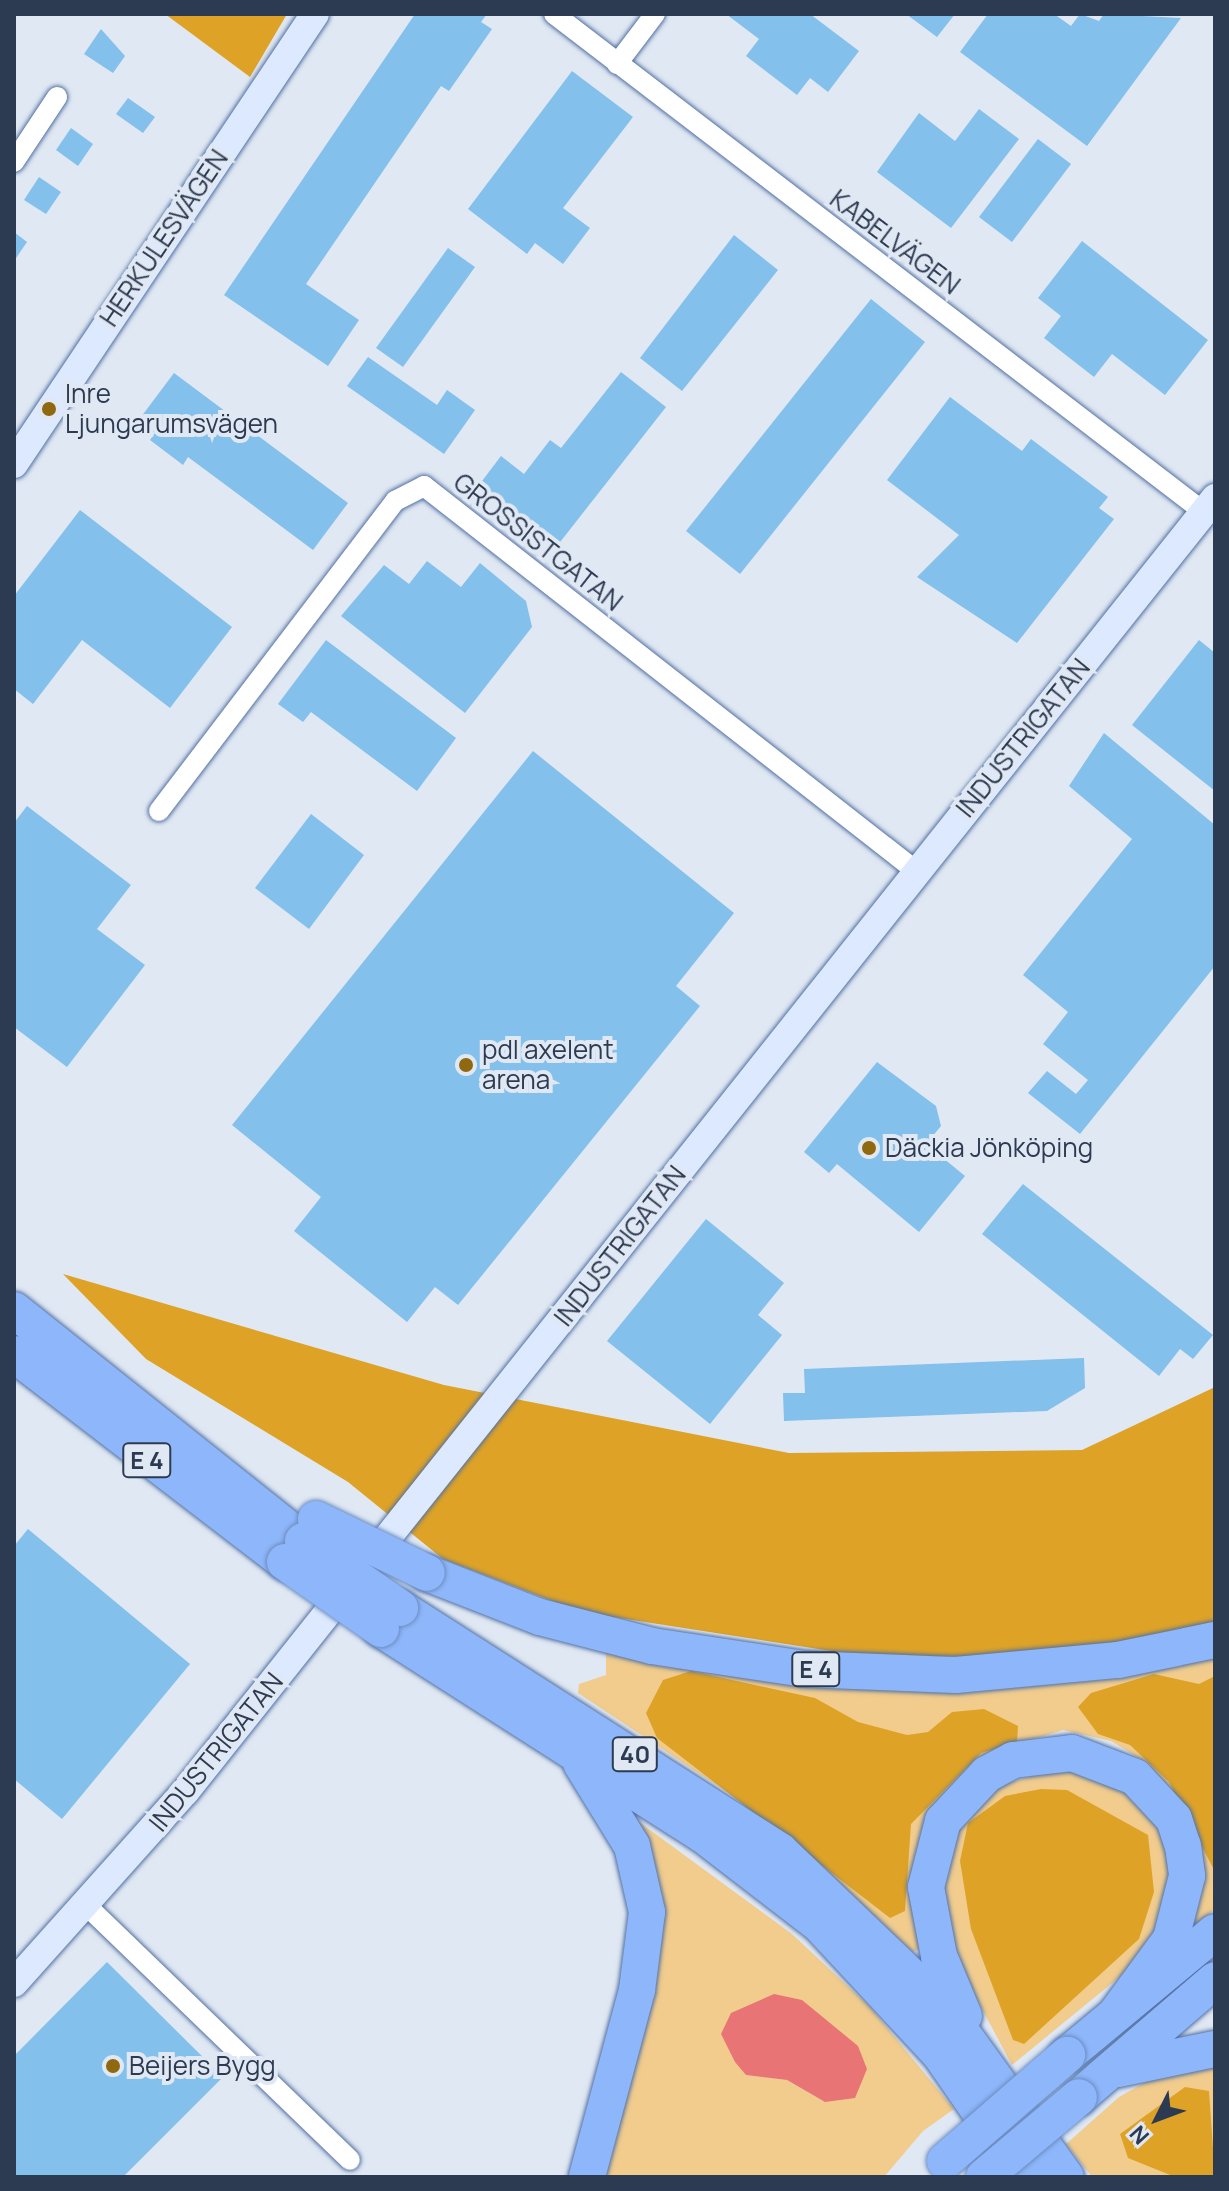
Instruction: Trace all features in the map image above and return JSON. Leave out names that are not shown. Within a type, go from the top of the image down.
[{"type":"highway","name":"E 4","points":[[14,1310],[130,1403]]},
{"type":"highway","name":"E 4","points":[[14,1354],[301,1541],[427,1573],[540,1617],[652,1646],[804,1669],[956,1675],[1118,1660],[1215,1640]]},
{"type":"highway","name":"40","points":[[130,1403],[301,1541],[391,1619],[781,1852],[895,1957],[979,2050],[1065,2170]]},
{"type":"highway","points":[[391,1619],[575,1754],[702,1834],[819,1924],[940,2054],[1025,2177]]},
{"type":"highway","points":[[979,2050],[939,1956],[926,1887],[943,1821],[962,1793],[1013,1760],[1072,1753],[1105,1759],[1135,1777],[1174,1819],[1187,1876],[1182,1907],[1171,1939],[1116,2014]]},
{"type":"highway","points":[[575,1754],[632,1846],[647,1912],[637,1990],[587,2177]]},
{"type":"highway","points":[[936,2169],[1215,1932]]},
{"type":"highway","points":[[984,2177],[1215,1980]]},
{"type":"highway","points":[[1109,2072],[1215,2049]]},
{"type":"street","name":"HERKULESVÄGEN","points":[[14,464],[315,14]]},
{"type":"street","name":"KABELVÄGEN","points":[[554,14],[1210,505]]},
{"type":"street","points":[[617,64],[655,14]]},
{"type":"street","points":[[14,162],[57,97]]},
{"type":"street","name":"GROSSISTGATAN","points":[[159,811],[395,501],[424,486],[916,871]]},
{"type":"street","name":"INDUSTRIGATAN","points":[[14,1983],[88,1907],[1210,505]]},
{"type":"street","points":[[88,1907],[350,2160]]},
{"type":"shaded area","points":[[165,14],[287,14],[250,77]]},
{"type":"shaded area","points":[[63,1274],[444,1385],[789,1453],[1082,1450],[1215,1387],[1215,1625],[1065,1651],[889,1660],[581,1612],[443,1559],[348,1482],[146,1359]]},
{"type":"shaded area","points":[[606,1650],[698,1666],[1215,1651],[1215,1909],[1189,1930],[1169,1788],[1147,1763],[1111,1741],[1063,1730],[1021,1743],[935,1805],[917,1850],[913,1901],[920,1948],[913,1952],[760,1814],[578,1693],[579,1684],[606,1675]]},
{"type":"shaded area","points":[[691,1671],[815,1698],[858,1722],[907,1735],[928,1732],[952,1712],[984,1709],[1018,1726],[1017,1742],[981,1753],[911,1824],[905,1911],[890,1918],[657,1738],[646,1713],[663,1680]]},
{"type":"shaded area","points":[[1154,1674],[1199,1684],[1215,1676],[1215,1872],[1169,1782],[1130,1745],[1098,1734],[1078,1707],[1091,1693]]},
{"type":"shaded area","points":[[1062,1767],[1118,1780],[1160,1822],[1175,1879],[1156,1936],[1133,1966],[1012,2065],[953,1955],[943,1883],[954,1836],[998,1786]]},
{"type":"shaded area","points":[[1041,1789],[1067,1790],[1148,1835],[1154,1892],[1139,1939],[1024,2044],[1013,2040],[971,1929],[960,1861],[968,1823],[1005,1796]]},
{"type":"shaded area","points":[[631,1816],[792,1934],[870,2007],[954,2109],[923,2131],[884,2177],[599,2177],[647,1994]],"holes":[[[721,2034],[825,2102],[787,2080],[746,2075]]]},
{"type":"shaded area","points":[[774,1994],[802,2000],[858,2046],[867,2069],[855,2098],[825,2102],[787,2080],[746,2075],[735,2062],[721,2034],[731,2013]]},
{"type":"shaded area","points":[[1215,2059],[1215,2177],[1092,2177],[1066,2144],[1119,2097],[1165,2071]]},
{"type":"shaded area","points":[[1185,2087],[1209,2091],[1215,2177],[1175,2177],[1128,2158],[1120,2134]]},
{"type":"building","points":[[415,14],[487,14],[481,22],[492,29],[449,91],[441,86],[306,284],[359,320],[328,366],[224,295]]},
{"type":"building","points":[[726,14],[810,14],[859,51],[828,92],[810,78],[797,95],[746,56],[759,39]]},
{"type":"building","points":[[906,14],[955,14],[937,37]]},
{"type":"building","points":[[988,14],[1054,14],[1071,26],[1080,14],[1099,21],[1104,14],[1181,18],[1087,146],[960,52]]},
{"type":"building","points":[[101,29],[125,56],[113,73],[84,54]]},
{"type":"building","points":[[572,71],[633,117],[563,208],[590,228],[563,264],[535,243],[527,254],[468,209]]},
{"type":"building","points":[[128,98],[155,117],[143,133],[116,114]]},
{"type":"building","points":[[979,109],[1019,139],[951,228],[877,172],[919,113],[955,141]]},
{"type":"building","points":[[71,128],[93,144],[78,166],[56,150]]},
{"type":"building","points":[[1038,139],[1071,164],[1012,242],[979,217]]},
{"type":"building","points":[[39,177],[61,192],[46,214],[24,200]]},
{"type":"building","points":[[14,232],[27,242],[14,261]]},
{"type":"building","points":[[734,235],[778,270],[682,391],[640,358]]},
{"type":"building","points":[[1082,241],[1208,340],[1165,395],[1112,354],[1094,377],[1044,338],[1061,316],[1038,298]]},
{"type":"building","points":[[448,248],[475,267],[403,367],[376,348]]},
{"type":"building","points":[[871,299],[925,342],[740,574],[686,531]]},
{"type":"building","points":[[368,357],[437,405],[447,390],[475,410],[444,454],[347,386]]},
{"type":"building","points":[[621,372],[666,407],[557,546],[479,485],[501,456],[524,474],[550,440],[561,448]]},
{"type":"building","points":[[174,373],[348,503],[313,550],[188,457],[183,465],[150,440],[155,433],[138,421]]},
{"type":"building","points":[[950,397],[1022,451],[1031,439],[1108,497],[1099,508],[1114,519],[1017,643],[917,577],[959,535],[887,480]]},
{"type":"building","points":[[80,510],[232,627],[170,708],[82,640],[33,704],[14,689],[14,596]]},
{"type":"building","points":[[427,561],[461,587],[480,563],[526,601],[532,627],[465,713],[341,616],[384,565],[409,584]]},
{"type":"building","points":[[326,640],[456,738],[417,791],[311,712],[303,722],[278,704]]},
{"type":"building","points":[[1199,640],[1215,653],[1215,791],[1132,725]]},
{"type":"building","points":[[1104,733],[1215,825],[1215,966],[1080,1134],[1028,1093],[1047,1071],[1076,1094],[1088,1080],[1043,1044],[1068,1012],[1023,975],[1132,839],[1069,786]]},
{"type":"building","name":"pdl axelent arena","points":[[533,751],[734,913],[676,986],[700,1006],[458,1305],[435,1287],[407,1322],[294,1231],[321,1197],[232,1125]]},
{"type":"building","points":[[27,806],[131,885],[97,929],[145,965],[67,1067],[14,1027],[14,823]]},
{"type":"building","points":[[311,814],[364,855],[309,929],[255,888]]},
{"type":"building","name":"Däckia Jönköping","points":[[877,1062],[936,1106],[941,1126],[926,1144],[965,1176],[919,1232],[837,1164],[829,1173],[804,1152]]},
{"type":"building","points":[[1023,1184],[1213,1335],[1193,1359],[1180,1349],[1159,1376],[982,1234]]},
{"type":"building","points":[[706,1219],[784,1283],[758,1315],[782,1335],[710,1424],[607,1341]]},
{"type":"building","points":[[1084,1358],[1085,1388],[1047,1411],[784,1421],[783,1393],[805,1393],[804,1369]]},
{"type":"building","points":[[28,1529],[190,1664],[62,1819],[14,1779],[14,1546]]},
{"type":"building","name":"Beijers Bygg","points":[[107,1962],[223,2077],[123,2177],[14,2177],[14,2056]]},
{"type":"place","name":"Inre Ljungarumsvägen","points":[[49,409]]},
{"type":"place","name":"pdl axelent arena","points":[[466,1065]]},
{"type":"place","name":"Däckia Jönköping","points":[[869,1148]]},
{"type":"place","name":"Beijers Bygg","points":[[113,2066]]}]
